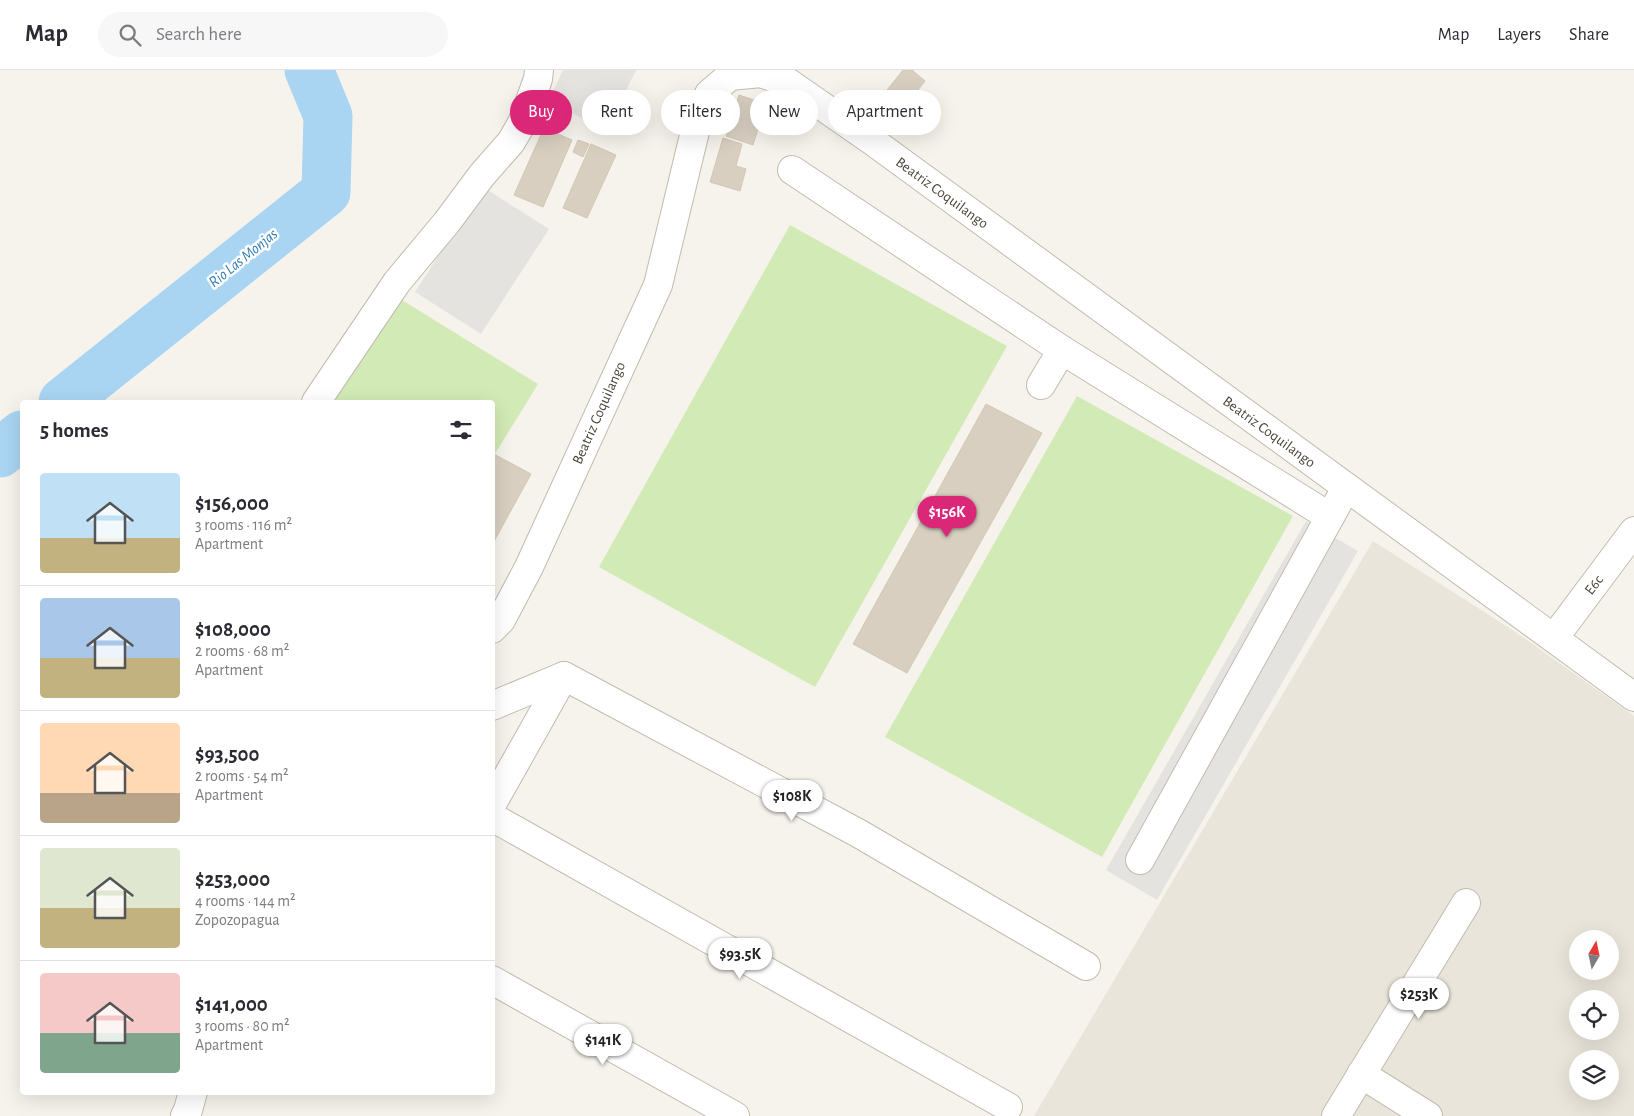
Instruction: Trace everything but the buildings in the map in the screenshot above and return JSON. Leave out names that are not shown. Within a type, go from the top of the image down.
[{"type":"street","points":[[317,400],[397,282],[510,142],[522,123],[538,79],[539,70]]},
{"type":"street","name":"Beatriz Coquilango","points":[[495,625],[501,620],[529,567],[658,285],[697,123],[709,94],[730,76],[761,73],[789,83],[879,146],[1634,697]]},
{"type":"street","points":[[792,170],[1062,350],[1330,517]]},
{"type":"street","points":[[1041,385],[1062,350]]},
{"type":"street","points":[[1140,860],[1346,488]]},
{"type":"street","name":"E6c","points":[[1554,638],[1634,531]]},
{"type":"street","points":[[495,705],[564,676]]},
{"type":"street","points":[[495,799],[564,676]]},
{"type":"street","points":[[564,676],[858,833],[1086,966]]},
{"type":"street","points":[[495,819],[1008,1106]]},
{"type":"street","points":[[1336,1116],[1466,903]]},
{"type":"street","points":[[495,982],[735,1116]]},
{"type":"street","points":[[1361,1074],[1428,1116]]},
{"type":"street","points":[[185,1116],[192,1095]]},
{"type":"shaded area","points":[[563,70],[636,70],[626,90],[582,90],[582,118],[572,113],[572,90],[554,90]]},
{"type":"shaded area","points":[[483,187],[549,229],[481,334],[415,292]]},
{"type":"shaded area","points":[[1306,521],[1358,551],[1157,900],[1106,870]]},
{"type":"shaded area","points":[[1373,541],[1514,631],[1634,716],[1634,1116],[1034,1116]]},
{"type":"green space","points":[[790,225],[1007,346],[815,687],[599,567]]},
{"type":"green space","points":[[397,297],[538,384],[495,454],[495,400],[332,400]]},
{"type":"green space","points":[[1077,396],[1293,516],[1102,857],[885,737]]},
{"type":"waterway","name":"Rio Las Monjas","points":[[66,400],[326,192],[328,116],[309,70]]},
{"type":"waterway","name":"Rio Las Monjas","points":[[0,453],[20,437]]}]
